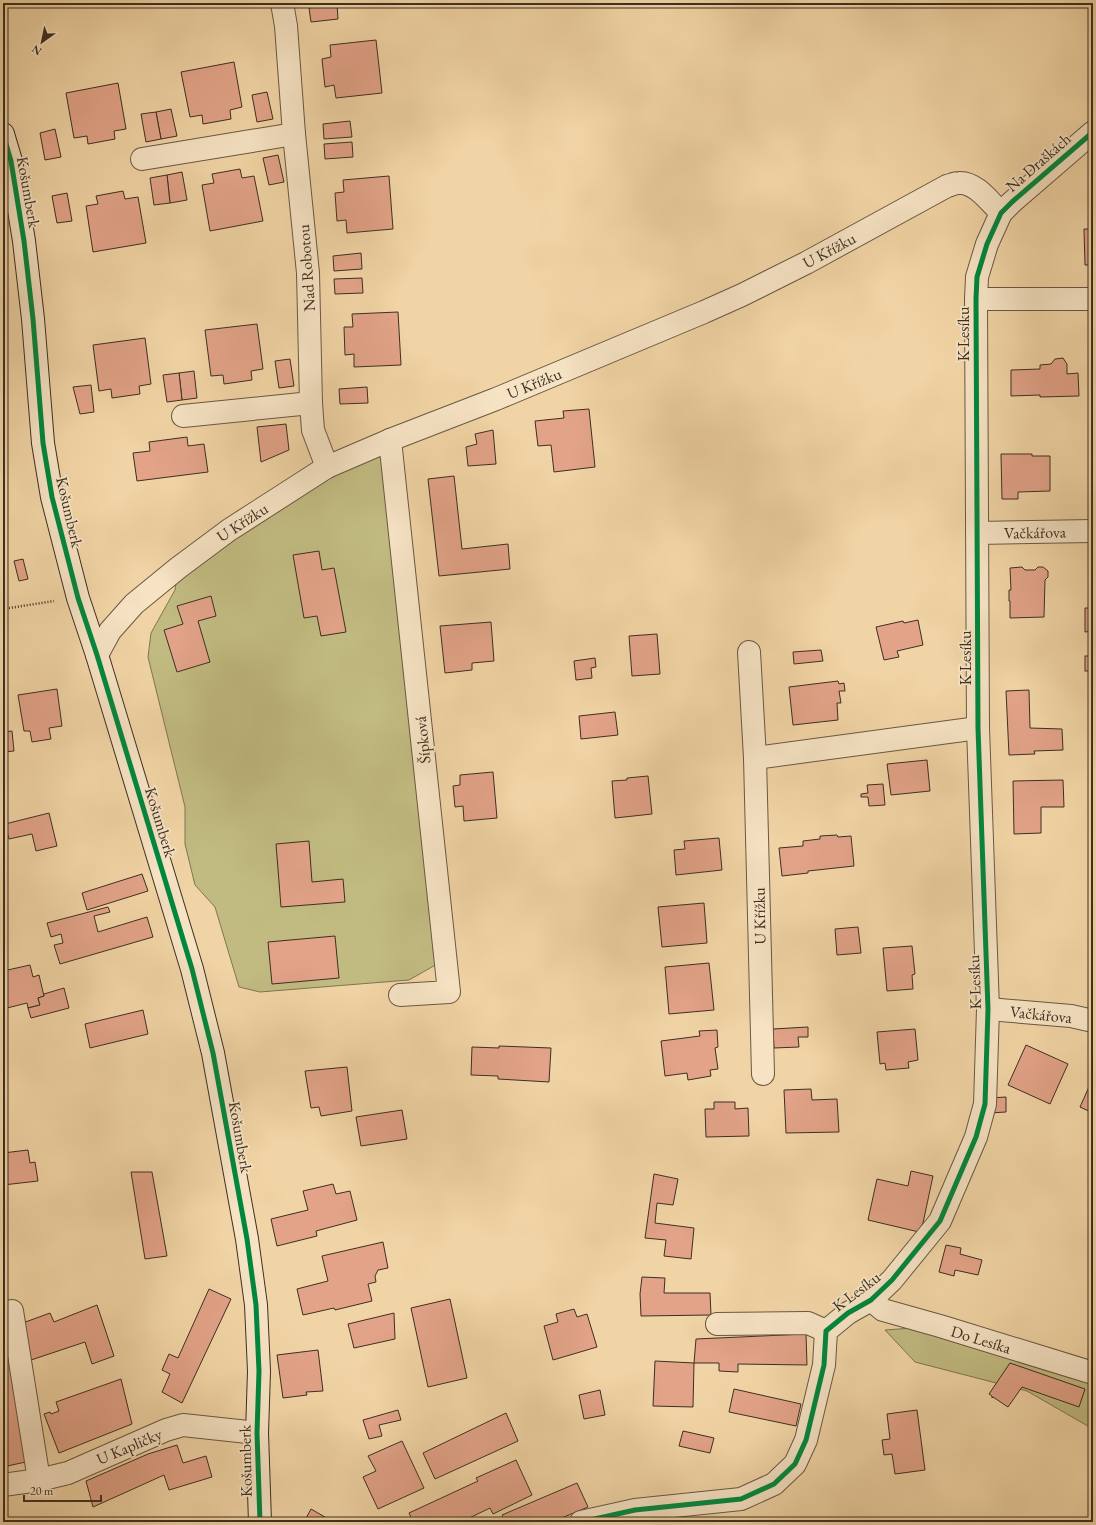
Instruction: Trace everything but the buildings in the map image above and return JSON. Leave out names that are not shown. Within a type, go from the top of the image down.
[{"type":"street","name":"Nad Robotou","points":[[282,3],[286,26],[294,134],[308,273],[313,430],[327,467]]},
{"type":"street","name":"Na Draškách","points":[[1001,213],[1022,192],[1093,132]]},
{"type":"street","name":"Košumberk","points":[[3,134],[11,161],[24,241],[44,450],[52,497],[78,598],[97,655],[192,969],[213,1052],[247,1239],[256,1305],[259,1371],[257,1433],[260,1522]]},
{"type":"street","points":[[142,160],[294,134]]},
{"type":"street","name":"U Křížku","points":[[97,655],[110,631],[134,604],[178,568],[229,530],[327,467],[390,440],[503,396],[736,298],[806,263],[947,186],[960,183],[970,185],[979,191],[1001,213]]},
{"type":"street","name":"K Lesíku","points":[[580,1522],[635,1510],[741,1499],[774,1484],[795,1464],[806,1440],[824,1365],[826,1331],[848,1313],[871,1300],[892,1280],[940,1221],[976,1137],[985,1104],[988,1009],[978,728],[976,299],[979,270],[987,244],[1001,213]]},
{"type":"street","points":[[976,299],[1093,299]]},
{"type":"street","points":[[183,416],[311,403]]},
{"type":"street","name":"Šípková","points":[[390,440],[449,992],[400,995]]},
{"type":"street","name":"Vačkářova","points":[[977,533],[1093,531]]},
{"type":"street","name":"U Křížku","points":[[750,652],[755,758],[763,1074]]},
{"type":"street","points":[[755,758],[978,728]]},
{"type":"street","name":"Vačkářova","points":[[988,1009],[1071,1016],[1093,1021]]},
{"type":"street","name":"Do Lesíka","points":[[871,1300],[883,1310],[948,1328],[1093,1373]]},
{"type":"street","points":[[12,1311],[39,1480]]},
{"type":"street","points":[[717,1324],[808,1323],[826,1331]]},
{"type":"street","name":"U Kapličky","points":[[3,1485],[39,1480],[68,1473],[166,1430],[183,1425],[257,1433]]},
{"type":"path","points":[[3,609],[78,598]]},
{"type":"shaded area","points":[[390,440],[446,959],[409,980],[260,992],[239,987],[215,907],[195,885],[185,844],[185,807],[148,657],[151,633],[175,590],[178,568]]},
{"type":"shaded area","points":[[940,1326],[1093,1373],[1093,1429],[1027,1391],[915,1362],[885,1330]]},
{"type":"shaded area","points":[[991,1519],[1093,1522],[938,1522]]},
{"type":"cycle path","points":[[581,1522],[635,1510],[741,1499],[774,1484],[795,1464],[806,1440],[824,1365],[826,1331],[848,1313],[871,1300],[892,1280],[940,1221],[976,1137],[985,1104],[988,1009],[978,728],[977,277],[987,244],[1001,213],[1093,132]]},
{"type":"cycle path","points":[[3,134],[11,161],[24,241],[33,319],[43,443],[52,497],[78,598],[97,655],[192,969],[213,1053],[247,1239],[256,1305],[259,1371],[257,1433],[260,1522]]}]
